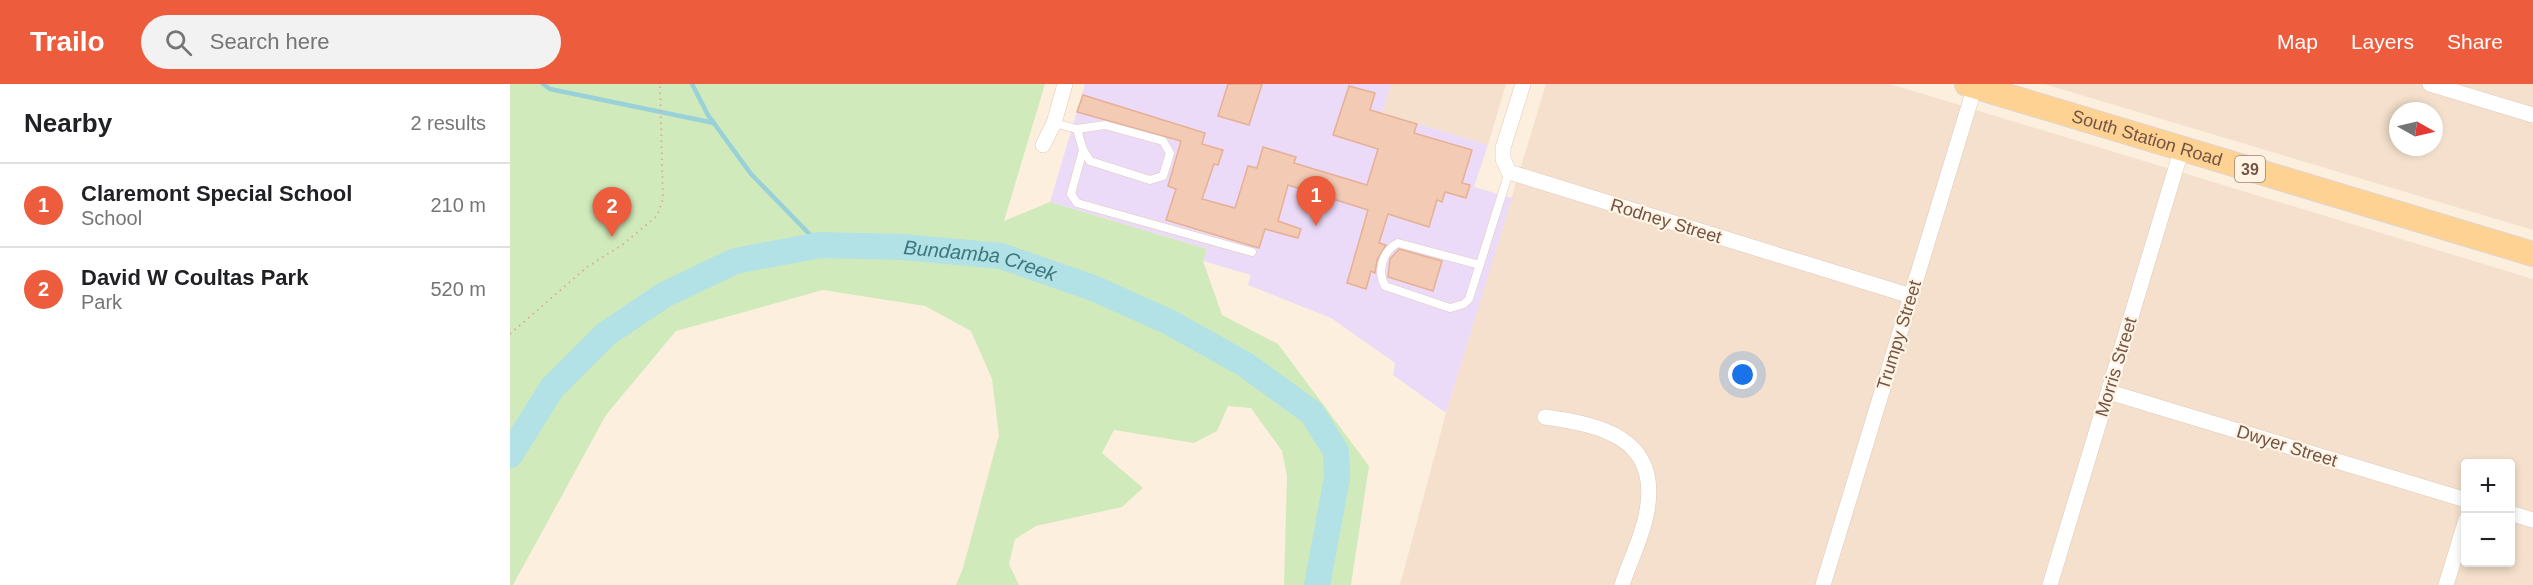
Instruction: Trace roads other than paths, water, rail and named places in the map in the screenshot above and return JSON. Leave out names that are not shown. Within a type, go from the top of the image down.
[{"type":"main road","name":"South Station Road","points":[[1971,85],[2533,254]]},
{"type":"street","points":[[1043,144],[1054,123],[1065,84]]},
{"type":"street","points":[[1509,171],[1503,159],[1503,148],[1522,84]]},
{"type":"street","points":[[2430,84],[2533,115]]},
{"type":"street","name":"Trumpy Street","points":[[1823,585],[1911,296],[1971,85]]},
{"type":"street","name":"Morris Street","points":[[2050,585],[2182,148]]},
{"type":"street","name":"Rodney Street","points":[[1509,171],[1911,296]]},
{"type":"street","name":"Dwyer Street","points":[[2109,392],[2461,498]]},
{"type":"street","points":[[1545,417],[1580,422],[1628,442],[1647,472],[1649,492],[1647,512],[1622,585]]},
{"type":"street","points":[[2515,514],[2533,520]]},
{"type":"street","points":[[2446,585],[2461,536]]},
{"type":"lane","points":[[1054,123],[1077,129],[1105,125],[1163,141],[1168,147],[1170,158],[1163,176],[1150,180],[1090,161],[1083,150],[1077,129]]},
{"type":"lane","points":[[1083,150],[1071,194],[1077,202],[1252,252]]},
{"type":"lane","points":[[1480,264],[1398,243],[1387,251],[1380,271],[1385,286],[1450,308],[1459,307],[1469,299],[1480,264],[1509,171]]},
{"type":"waterway","points":[[543,84],[550,89],[714,123]]},
{"type":"waterway","points":[[692,84],[708,115],[751,174],[820,245]]},
{"type":"waterway","name":"Bundamba Creek","points":[[510,455],[552,388],[606,334],[664,295],[735,261],[820,245],[903,247],[1001,256],[1093,288],[1169,322],[1246,365],[1312,413],[1336,451],[1337,478],[1317,585]]},
{"type":"place","name":"Claremont Special School","points":[[1316,226]]},
{"type":"place","name":"David W Coultas Park","points":[[612,237]]}]
